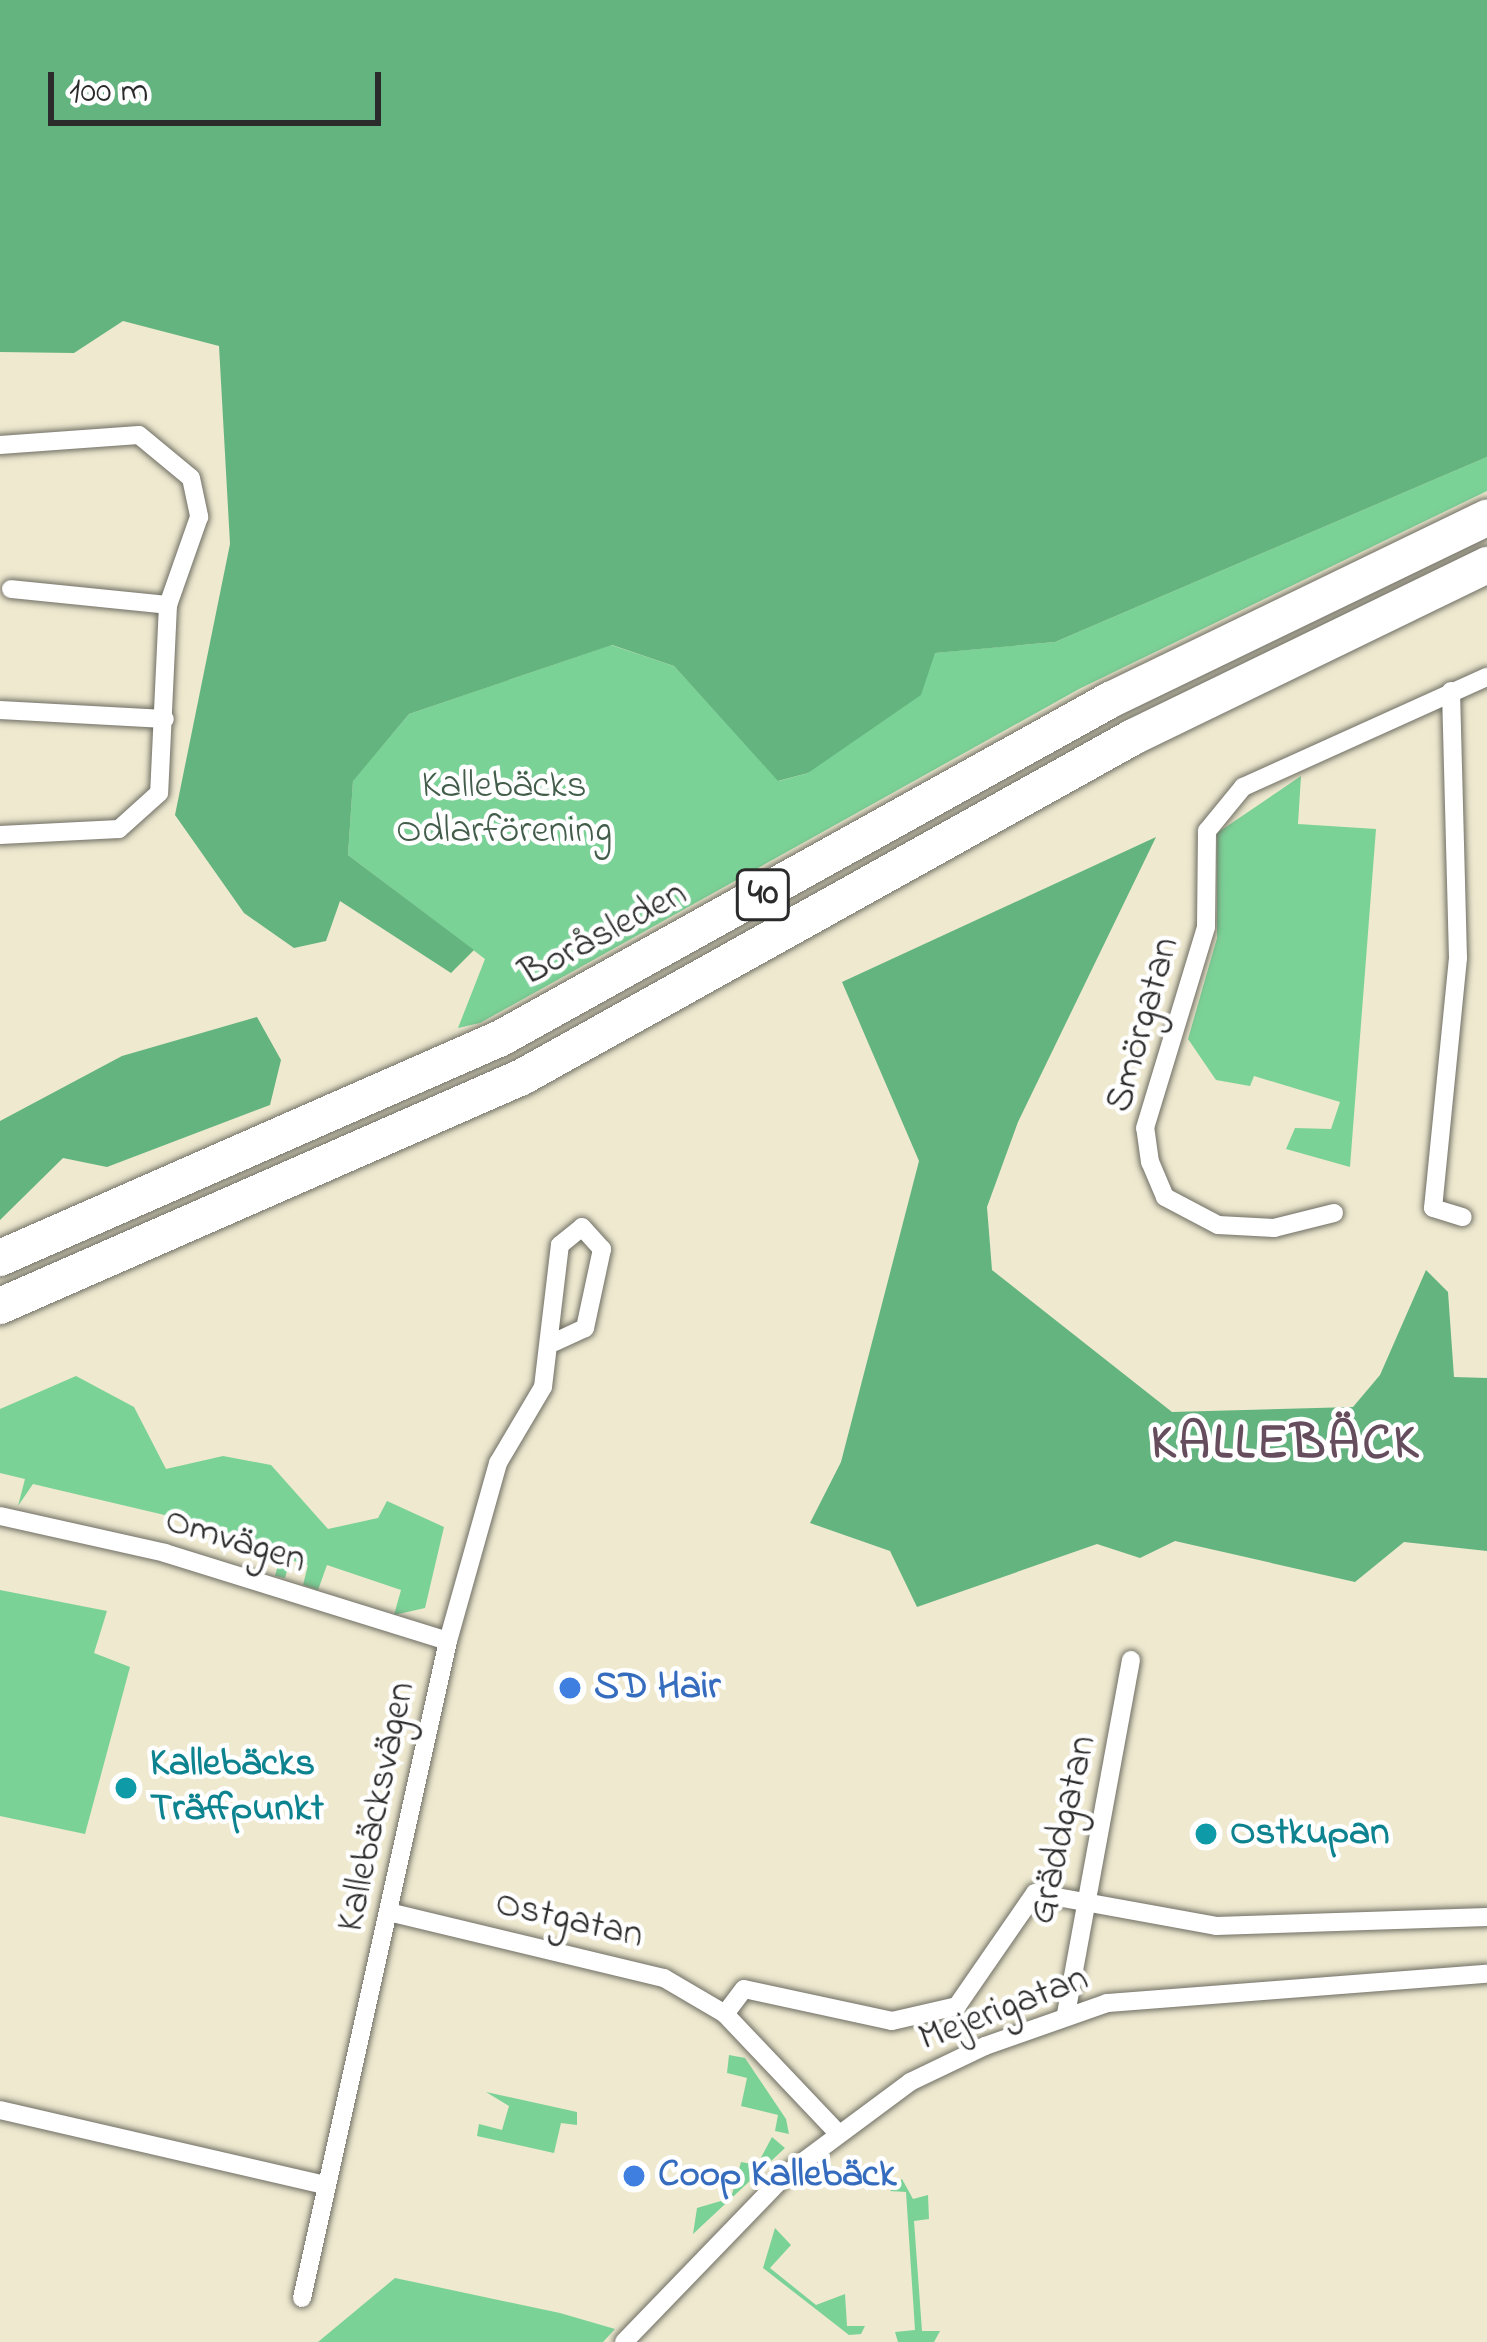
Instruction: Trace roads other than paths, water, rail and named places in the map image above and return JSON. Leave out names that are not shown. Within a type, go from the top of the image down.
[{"type":"highway","name":"Boråsleden","points":[[0,1258],[501,1038],[1091,710],[1487,518]]},
{"type":"highway","name":"40","points":[[0,1306],[522,1077],[1133,737],[1487,565]]},
{"type":"street","points":[[0,445],[128,433],[173,455],[199,517],[168,605],[164,777],[138,819],[0,835]]},
{"type":"street","points":[[11,589],[168,605]]},
{"type":"street","name":"Smörgatan","points":[[1334,1213],[1274,1228],[1218,1226],[1166,1197],[1150,1162],[1145,1128],[1206,927],[1208,831],[1243,787],[1487,677]]},
{"type":"street","points":[[1450,691],[1459,958],[1433,1208],[1462,1217]]},
{"type":"street","points":[[0,710],[165,719]]},
{"type":"street","name":"Kallebäcksvägen","points":[[302,2298],[448,1641],[498,1463],[543,1388],[555,1342],[544,1312],[560,1244],[582,1227],[602,1249],[585,1328],[555,1342]]},
{"type":"street","name":"Omvägen","points":[[0,1516],[164,1553],[448,1641]]},
{"type":"street","name":"Gräddgatan","points":[[1066,2014],[1081,1899],[1131,1660]]},
{"type":"street","points":[[725,2014],[744,1989],[892,2021],[926,2017],[981,1982],[1026,1897],[1081,1899]]},
{"type":"street","name":"Mejerigatan","points":[[1081,1899],[1252,1928],[1487,1917]]},
{"type":"street","name":"Ostgatan","points":[[389,1912],[664,1978],[725,2014],[838,2133]]},
{"type":"street","name":"Mejerigatan","points":[[624,2342],[639,2335],[838,2133],[937,2067],[1066,2014],[1185,1993],[1487,1974]]},
{"type":"street","points":[[0,2110],[326,2185]]},
{"type":"place","name":"SD Hair","points":[[570,1688]]},
{"type":"place","name":"Kallebäcks Träffpunkt","points":[[126,1788]]},
{"type":"place","name":"Ostkupan","points":[[1206,1834]]},
{"type":"place","name":"Coop Kallebäck","points":[[634,2176]]},
{"type":"district","name":"KALLEBÄCK","points":[[1286,1445]]},
{"type":"park label","name":"Kallebäcks Odlarförening","points":[[504,810]]}]
